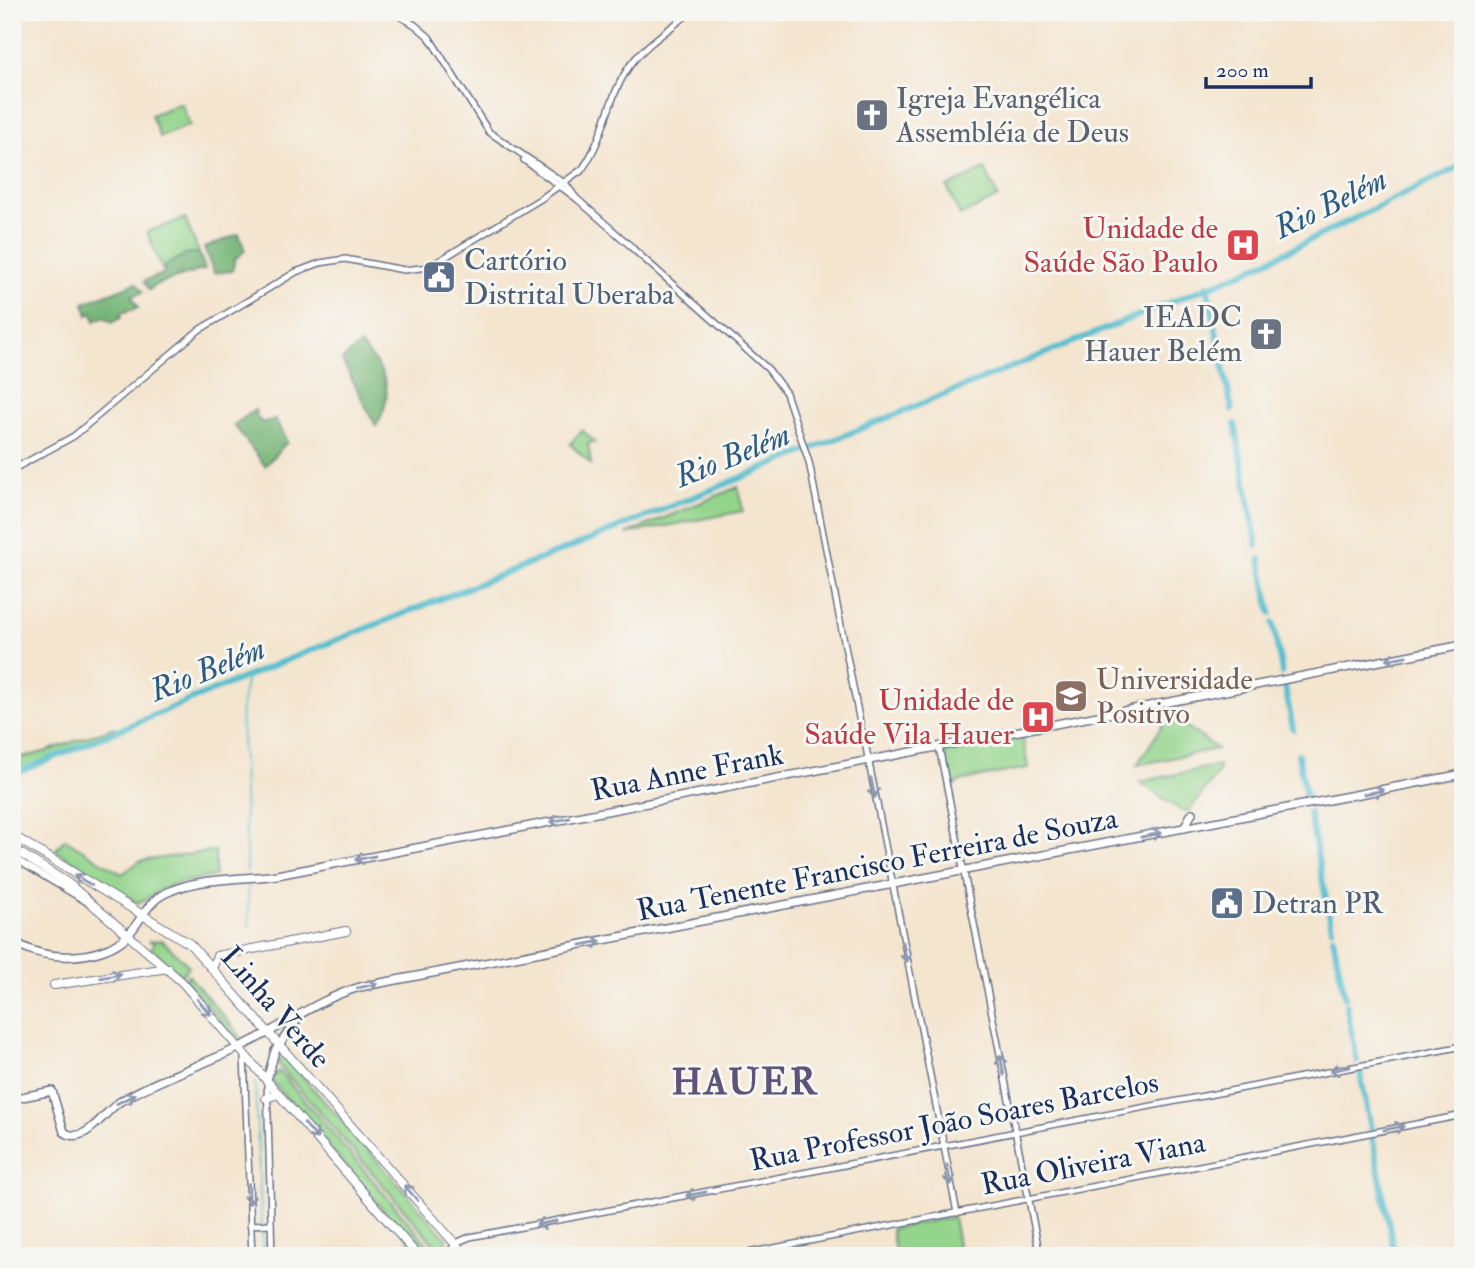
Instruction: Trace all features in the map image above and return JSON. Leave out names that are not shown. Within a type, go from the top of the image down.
[{"type":"highway","name":"Linha Verde","points":[[12,835],[140,919],[185,940],[466,1256]]},
{"type":"highway","name":"Linha Verde","points":[[12,848],[63,880],[168,968],[242,1050],[418,1256]]},
{"type":"highway","points":[[212,968],[217,956],[346,931]]},
{"type":"highway","points":[[54,985],[168,968]]},
{"type":"highway","points":[[266,1098],[279,1094]]},
{"type":"main road","points":[[393,12],[426,34],[478,118],[496,138],[562,185],[778,380],[788,398],[808,458],[957,1213]]},
{"type":"main road","points":[[12,470],[74,436],[199,330],[296,272],[320,263],[345,259],[404,270],[425,268],[562,185],[581,170],[594,150],[627,69],[691,12]]},
{"type":"main road","name":"Rua Anne Frank","points":[[129,934],[162,895],[188,887],[276,875],[1463,645]]},
{"type":"main road","points":[[939,747],[1040,1256]]},
{"type":"main road","name":"Rua Tenente Francisco Ferreira de Souza","points":[[12,1099],[52,1091],[62,1129],[71,1136],[91,1128],[125,1098],[242,1050],[254,1040],[334,996],[360,987],[1463,774]]},
{"type":"main road","points":[[1184,828],[1192,813]]},
{"type":"main road","points":[[12,857],[76,898],[95,906]]},
{"type":"main road","points":[[12,939],[37,953],[68,957],[111,946],[129,934]]},
{"type":"main road","name":"Rua Tenente Francisco Ferreira de Souza","points":[[267,1080],[278,1045],[305,1012]]},
{"type":"main road","name":"Rua Professor João Soares Barcelos","points":[[456,1244],[470,1237],[1463,1046]]},
{"type":"main road","points":[[242,1050],[252,1256]]},
{"type":"main road","points":[[267,1080],[272,1256]]},
{"type":"main road","name":"Rua Oliveira Viana","points":[[732,1256],[1463,1115]]},
{"type":"main road","points":[[252,1224],[269,1224]]},
{"type":"main road","points":[[446,1256],[456,1244]]},
{"type":"green space","points":[[181,103],[190,125],[160,137],[151,115]]},
{"type":"green space","points":[[985,169],[998,197],[960,216],[947,187]]},
{"type":"green space","points":[[185,218],[199,253],[188,253],[162,269],[147,232]]},
{"type":"green space","points":[[239,234],[245,251],[235,259],[232,271],[214,273],[204,248]]},
{"type":"green space","points":[[188,253],[199,253],[205,269],[157,284],[149,290],[144,281],[163,274],[165,266]]},
{"type":"green space","points":[[136,283],[143,292],[132,296],[138,308],[121,313],[121,318],[112,322],[104,317],[95,321],[92,312],[88,315],[84,303]]},
{"type":"green space","points":[[360,345],[382,373],[387,392],[386,403],[376,426],[342,360]]},
{"type":"green space","points":[[255,410],[257,418],[264,423],[275,419],[287,442],[265,466],[234,425]]},
{"type":"green space","points":[[582,430],[595,442],[588,443],[591,464],[570,444]]},
{"type":"green space","points":[[738,487],[743,511],[626,534]]},
{"type":"green space","points":[[1176,719],[1217,749],[1137,765],[1164,723]]},
{"type":"green space","points":[[115,727],[116,731],[27,768],[12,771],[12,760],[44,752]]},
{"type":"green space","points":[[1022,734],[1028,768],[960,781],[954,786],[950,784],[944,749]]},
{"type":"green space","points":[[1219,765],[1218,773],[1189,811],[1180,810],[1140,782]]},
{"type":"green space","points":[[65,839],[122,874],[140,861],[215,851],[215,876],[173,884],[138,903],[55,850]]},
{"type":"green space","points":[[162,940],[189,966],[181,976],[151,948],[154,944],[150,941]]},
{"type":"green space","points":[[188,975],[240,1035],[240,1043],[184,979]]},
{"type":"green space","points":[[284,1056],[447,1239],[440,1251],[277,1063]]},
{"type":"green space","points":[[279,1071],[436,1256],[424,1256],[415,1247],[270,1079]]},
{"type":"green space","points":[[953,1217],[960,1256],[896,1256],[891,1229]]},
{"type":"waterway","name":"Rio Belém","points":[[12,775],[274,665],[586,541],[1247,271],[1463,165]]},
{"type":"waterway","points":[[1207,285],[1232,410]]},
{"type":"waterway","points":[[1235,424],[1257,545]]},
{"type":"waterway","points":[[1260,559],[1271,613]]},
{"type":"waterway","points":[[1273,623],[1282,673]]},
{"type":"waterway","points":[[247,677],[241,709],[247,872]]},
{"type":"waterway","points":[[1285,687],[1293,729]]},
{"type":"waterway","points":[[1298,754],[1306,797]]},
{"type":"waterway","points":[[1309,812],[1332,929]]},
{"type":"waterway","points":[[248,884],[249,927]]},
{"type":"waterway","points":[[1333,937],[1345,997]]},
{"type":"waterway","points":[[1346,1004],[1357,1061]]},
{"type":"waterway","points":[[1360,1072],[1371,1129]]},
{"type":"waterway","points":[[255,1083],[263,1256]]},
{"type":"waterway","points":[[1372,1136],[1395,1256]]},
{"type":"place","name":"Igreja Evangélica Assembléia de Deus","points":[[872,115]]},
{"type":"place","name":"Unidade de Saúde São Paulo","points":[[1243,245]]},
{"type":"place","name":"Cartório Distrital Uberaba","points":[[439,277]]},
{"type":"place","name":"IEADC Hauer Belém","points":[[1266,334]]},
{"type":"place","name":"Universidade Positivo","points":[[1071,696]]},
{"type":"place","name":"Unidade de Saúde Vila Hauer","points":[[1038,717]]},
{"type":"place","name":"Detran PR","points":[[1227,903]]},
{"type":"district","name":"HAUER","points":[[745,1081]]}]
